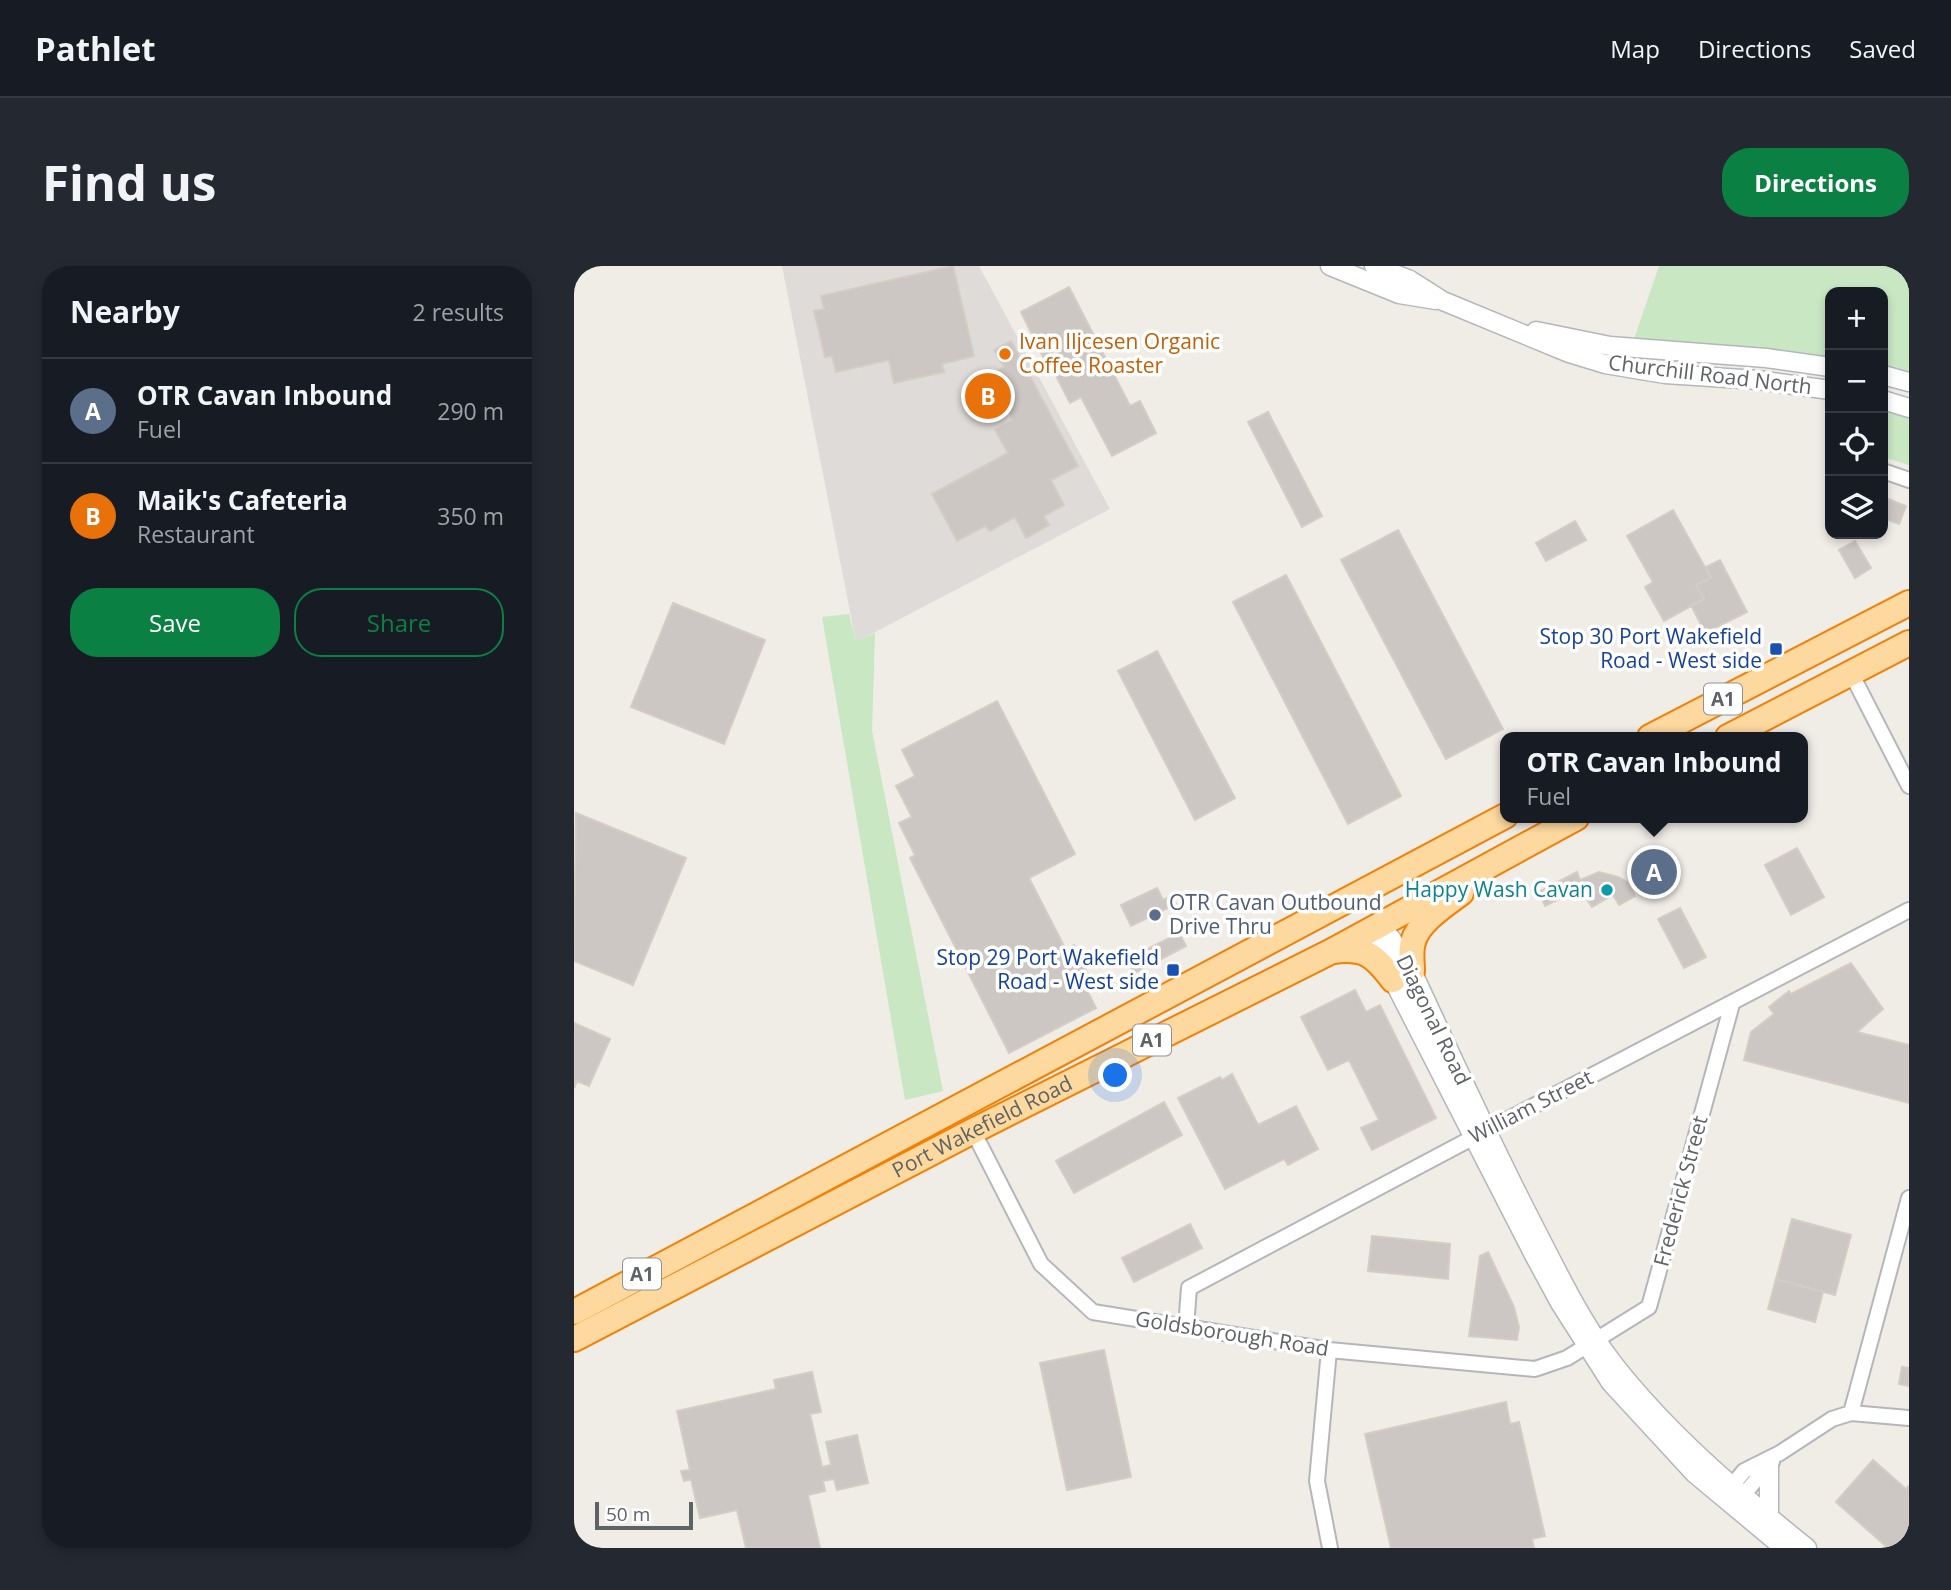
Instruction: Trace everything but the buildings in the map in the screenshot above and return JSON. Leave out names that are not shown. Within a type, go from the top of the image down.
[{"type":"highway","name":"A1","points":[[1662,732],[1909,603]]},
{"type":"highway","name":"A1","points":[[1738,732],[1909,643]]},
{"type":"highway","points":[[1795,661],[1840,662],[1851,673]]},
{"type":"highway","name":"Port Wakefield Road","points":[[574,1312],[1500,819]]},
{"type":"highway","name":"Port Wakefield Road","points":[[574,1339],[973,1130],[1332,951],[1567,823]]},
{"type":"highway","points":[[1163,999],[1275,959],[1342,923],[1359,921],[1376,926],[1384,906],[1404,886],[1456,844]]},
{"type":"highway","points":[[1332,951],[1351,948],[1372,955],[1403,975],[1413,940],[1427,921],[1443,906],[1526,845]]},
{"type":"highway","points":[[711,1237],[774,1224],[781,1231]]},
{"type":"street","name":"Churchill Road North","points":[[1331,266],[1399,294],[1443,301]]},
{"type":"street","name":"Churchill Road North","points":[[1374,266],[1410,280],[1443,301],[1569,353],[1605,364],[1665,374],[1758,380],[1825,389]]},
{"type":"street","name":"Churchill Road North","points":[[1512,328],[1546,332],[1610,346],[1766,358],[1825,366]]},
{"type":"street","points":[[1888,376],[1909,382]]},
{"type":"street","points":[[1888,402],[1909,408]]},
{"type":"street","points":[[1888,473],[1909,480]]},
{"type":"street","points":[[1851,673],[1909,786]]},
{"type":"street","name":"William Street","points":[[1186,1327],[1189,1289],[1480,1133],[1909,910]]},
{"type":"street","name":"Diagonal Road","points":[[1376,926],[1377,939],[1403,975],[1480,1133],[1551,1260],[1611,1383],[1694,1473],[1769,1517],[1807,1548]]},
{"type":"street","name":"Frederick Street","points":[[1591,1342],[1649,1307],[1732,1004]]},
{"type":"street","name":"Goldsborough Road","points":[[973,1130],[1041,1264],[1093,1312],[1329,1350],[1535,1369],[1567,1358],[1591,1342]]},
{"type":"street","points":[[1851,1413],[1909,1198]]},
{"type":"street","points":[[1329,1350],[1317,1481],[1330,1548]]},
{"type":"street","points":[[1733,1496],[1774,1460],[1832,1419],[1851,1413],[1909,1418]]},
{"type":"street","points":[[1769,1517],[1774,1460]]},
{"type":"street","name":"Diagonal Road","points":[[1733,1496],[1784,1548]]},
{"type":"shaded area","points":[[782,266],[979,266],[1110,509],[856,642]]},
{"type":"green space","points":[[1659,266],[1909,266],[1909,383],[1888,378],[1888,287],[1825,287],[1825,367],[1631,348]]},
{"type":"green space","points":[[1888,411],[1909,417],[1909,465],[1888,459]]},
{"type":"green space","points":[[849,614],[856,641],[875,633],[872,731],[943,1091],[905,1100],[822,617]]},
{"type":"place","name":"Ivan Iljcesen Organic Coffee Roaster","points":[[1005,354]]},
{"type":"place","name":"Maik's Cafeteria","points":[[988,396]]},
{"type":"place","name":"Stop 30 Port Wakefield Road - West side","points":[[1776,649]]},
{"type":"place","name":"OTR Cavan Inbound","points":[[1654,872]]},
{"type":"place","name":"Happy Wash Cavan","points":[[1607,890]]},
{"type":"place","name":"OTR Cavan Outbound Drive Thru","points":[[1155,915]]},
{"type":"place","name":"Stop 29 Port Wakefield Road - West side","points":[[1173,970]]}]
